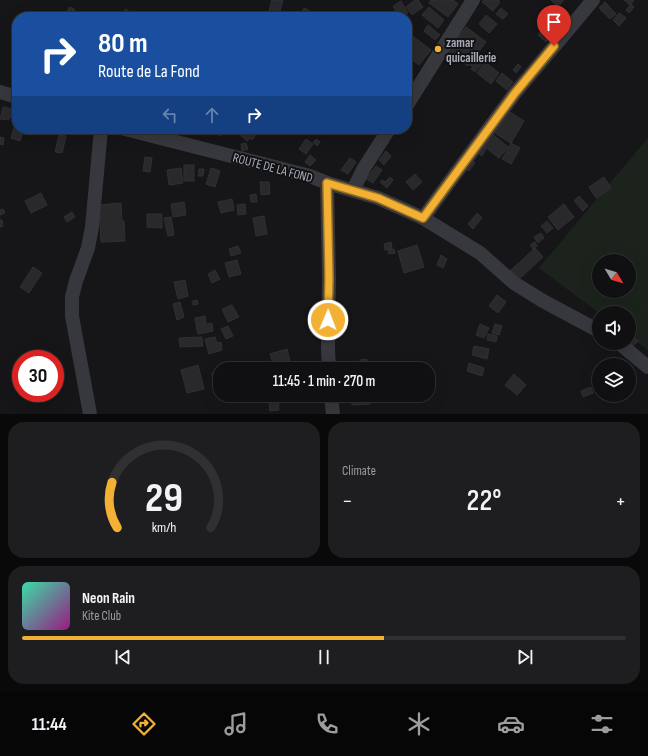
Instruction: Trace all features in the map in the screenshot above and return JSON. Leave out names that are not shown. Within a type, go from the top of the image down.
[{"type":"street","points":[[412,97],[473,0]]},
{"type":"street","points":[[423,218],[515,93],[593,0]]},
{"type":"street","points":[[0,92],[12,96]]},
{"type":"street","points":[[90,414],[72,316],[72,297],[88,248],[92,227],[101,134]]},
{"type":"street","name":"ROUTE DE LA FOND","points":[[145,134],[310,176],[327,183],[378,198],[423,218],[480,253],[514,283],[543,301],[592,327]]},
{"type":"street","points":[[353,190],[364,168],[386,134]]},
{"type":"street","points":[[327,183],[329,362]]},
{"type":"street","points":[[626,350],[648,368]]},
{"type":"street","points":[[332,402],[333,414]]},
{"type":"shaded area","points":[[648,138],[648,350],[636,341],[636,306],[592,306],[592,308],[539,268]]},
{"type":"building","points":[[272,0],[283,0],[280,12],[269,11]]},
{"type":"building","points":[[415,0],[418,0],[423,7],[412,15],[412,12],[410,12],[406,7]]},
{"type":"building","points":[[431,0],[453,0],[458,4],[448,17],[429,3]]},
{"type":"building","points":[[484,0],[498,0],[500,2],[493,11],[482,2]]},
{"type":"building","points":[[551,0],[563,0],[563,1],[558,7]]},
{"type":"building","points":[[624,0],[634,0],[630,5]]},
{"type":"building","points":[[401,1],[407,12],[396,12],[393,6]]},
{"type":"building","points":[[605,2],[616,14],[610,19],[599,8]]},
{"type":"building","points":[[631,4],[634,7],[629,13],[626,10]]},
{"type":"building","points":[[70,7],[75,10],[74,12],[66,12]]},
{"type":"building","points":[[429,7],[444,20],[438,28],[422,15]]},
{"type":"building","points":[[304,8],[311,12],[302,12]]},
{"type":"building","points":[[501,8],[508,14],[503,19],[496,14]]},
{"type":"building","points":[[619,13],[626,18],[619,26],[613,20]]},
{"type":"building","points":[[486,15],[497,24],[489,33],[479,24]]},
{"type":"building","points":[[428,25],[440,35],[435,40],[424,31]]},
{"type":"building","points":[[466,27],[486,42],[468,66],[448,51]]},
{"type":"building","points":[[543,29],[551,37],[546,42],[538,35]]},
{"type":"building","points":[[412,36],[431,50],[419,65],[412,60]]},
{"type":"building","points":[[478,56],[484,61],[475,72],[471,69],[473,67],[470,65]]},
{"type":"building","points":[[485,62],[499,73],[491,84],[477,73]]},
{"type":"building","points":[[518,64],[521,67],[516,73],[513,70]]},
{"type":"building","points":[[502,73],[513,82],[507,90],[496,81]]},
{"type":"building","points":[[3,107],[12,109],[12,117],[9,117],[9,120],[0,119]]},
{"type":"building","points":[[508,111],[524,121],[511,143],[495,133]]},
{"type":"building","points":[[490,132],[508,147],[499,158],[480,143]]},
{"type":"building","points":[[12,134],[22,134],[20,141],[11,138]]},
{"type":"building","points":[[239,134],[256,135],[252,140],[250,138],[247,141]]},
{"type":"building","points":[[59,135],[66,136],[62,153],[55,152]]},
{"type":"building","points":[[0,137],[4,138],[3,145],[0,144]]},
{"type":"building","points":[[306,139],[313,144],[306,154],[299,149]]},
{"type":"building","points":[[316,139],[320,142],[317,146],[313,142]]},
{"type":"building","points":[[246,143],[248,149],[242,151],[241,144]]},
{"type":"building","points":[[478,143],[486,149],[482,156],[474,150]]},
{"type":"building","points":[[511,143],[520,148],[511,164],[502,159]]},
{"type":"building","points":[[386,151],[391,156],[384,165],[379,160]]},
{"type":"building","points":[[310,155],[316,160],[310,166],[305,162]]},
{"type":"building","points":[[145,157],[152,158],[150,172],[143,171]]},
{"type":"building","points":[[350,158],[356,162],[348,174],[341,170]]},
{"type":"building","points":[[469,158],[475,163],[469,171],[463,166]]},
{"type":"building","points":[[184,165],[194,165],[194,181],[184,181]]},
{"type":"building","points":[[376,166],[382,170],[373,183],[366,179]]},
{"type":"building","points":[[181,168],[183,183],[169,185],[167,170]]},
{"type":"building","points":[[211,168],[220,171],[215,187],[206,184]]},
{"type":"building","points":[[199,169],[204,169],[203,176],[198,176]]},
{"type":"building","points":[[415,174],[422,182],[413,190],[406,182]]},
{"type":"building","points":[[390,177],[393,180],[387,188],[380,182],[382,180],[385,182]]},
{"type":"building","points":[[604,177],[611,188],[596,198],[589,187]]},
{"type":"building","points":[[260,182],[269,182],[270,194],[261,195]]},
{"type":"building","points":[[41,193],[47,205],[31,213],[25,201]]},
{"type":"building","points":[[256,194],[257,202],[251,202],[250,195]]},
{"type":"building","points":[[579,196],[588,206],[583,211],[574,201]]},
{"type":"building","points":[[232,199],[234,210],[221,213],[218,202]]},
{"type":"building","points":[[184,202],[186,215],[173,217],[171,204]]},
{"type":"building","points":[[121,203],[125,241],[101,242],[99,205]]},
{"type":"building","points":[[245,204],[246,214],[238,215],[237,205]]},
{"type":"building","points":[[564,204],[574,217],[558,230],[548,217]]},
{"type":"building","points":[[3,209],[5,213],[0,215],[0,210]]},
{"type":"building","points":[[72,212],[75,217],[67,222],[64,217]]},
{"type":"building","points":[[477,213],[482,218],[473,229],[468,224]]},
{"type":"building","points":[[147,214],[162,214],[162,228],[147,227]]},
{"type":"building","points":[[264,216],[267,234],[256,236],[253,218]]},
{"type":"building","points":[[171,217],[174,235],[168,236],[164,218]]},
{"type":"building","points":[[0,220],[2,220],[3,226],[0,227]]},
{"type":"building","points":[[547,221],[553,228],[547,233],[541,226]]},
{"type":"building","points":[[541,233],[544,238],[538,243],[534,237]]},
{"type":"building","points":[[391,242],[392,248],[385,250],[384,244]]},
{"type":"building","points":[[535,242],[537,246],[533,249],[530,245]]},
{"type":"building","points":[[417,245],[424,267],[404,273],[398,251]]},
{"type":"building","points":[[238,246],[241,253],[231,256],[229,249]]},
{"type":"building","points":[[535,248],[543,257],[518,280],[510,271]]},
{"type":"building","points":[[394,249],[395,253],[389,254],[388,250]]},
{"type":"building","points":[[441,255],[447,259],[443,268],[437,265]]},
{"type":"building","points":[[237,260],[241,274],[229,277],[225,263]]},
{"type":"building","points":[[33,267],[42,273],[29,293],[20,287]]},
{"type":"building","points":[[215,270],[220,279],[212,283],[208,274]]},
{"type":"building","points":[[185,280],[188,296],[178,299],[174,282]]},
{"type":"building","points":[[497,295],[506,302],[498,313],[489,306]]},
{"type":"building","points":[[197,300],[198,304],[193,305],[193,301]]},
{"type":"building","points":[[180,302],[184,317],[177,320],[173,304]]},
{"type":"building","points":[[232,305],[239,317],[228,322],[222,309]]},
{"type":"building","points":[[205,316],[206,323],[196,325],[195,318]]},
{"type":"building","points":[[212,323],[213,331],[198,334],[196,326]]},
{"type":"building","points":[[480,324],[489,328],[484,338],[476,335]]},
{"type":"building","points":[[495,324],[502,326],[499,335],[492,333]]},
{"type":"building","points":[[228,326],[233,336],[226,339],[221,329]]},
{"type":"building","points":[[488,334],[497,336],[496,342],[487,340]]},
{"type":"building","points":[[202,337],[203,346],[180,347],[179,338]]},
{"type":"building","points":[[215,337],[217,343],[221,342],[222,350],[209,354],[205,339]]},
{"type":"building","points":[[474,346],[489,349],[487,359],[472,355]]},
{"type":"building","points":[[287,349],[290,362],[273,362],[270,354]]},
{"type":"building","points":[[367,359],[367,362],[360,362],[360,360]]},
{"type":"building","points":[[469,363],[484,368],[482,376],[467,371]]},
{"type":"building","points":[[198,365],[204,389],[187,393],[181,370]]},
{"type":"building","points":[[514,374],[526,385],[517,395],[505,385]]},
{"type":"building","points":[[591,387],[592,393],[583,397],[581,391]]},
{"type":"building","points":[[269,402],[278,402],[279,410],[270,411]]},
{"type":"building","points":[[352,402],[370,402],[370,404],[352,405]]},
{"type":"place","name":"zamar quicaillerie","points":[[438,49]]},
{"type":"route","points":[[328,320],[329,278],[327,183],[378,198],[423,218],[515,93],[554,46]]}]
